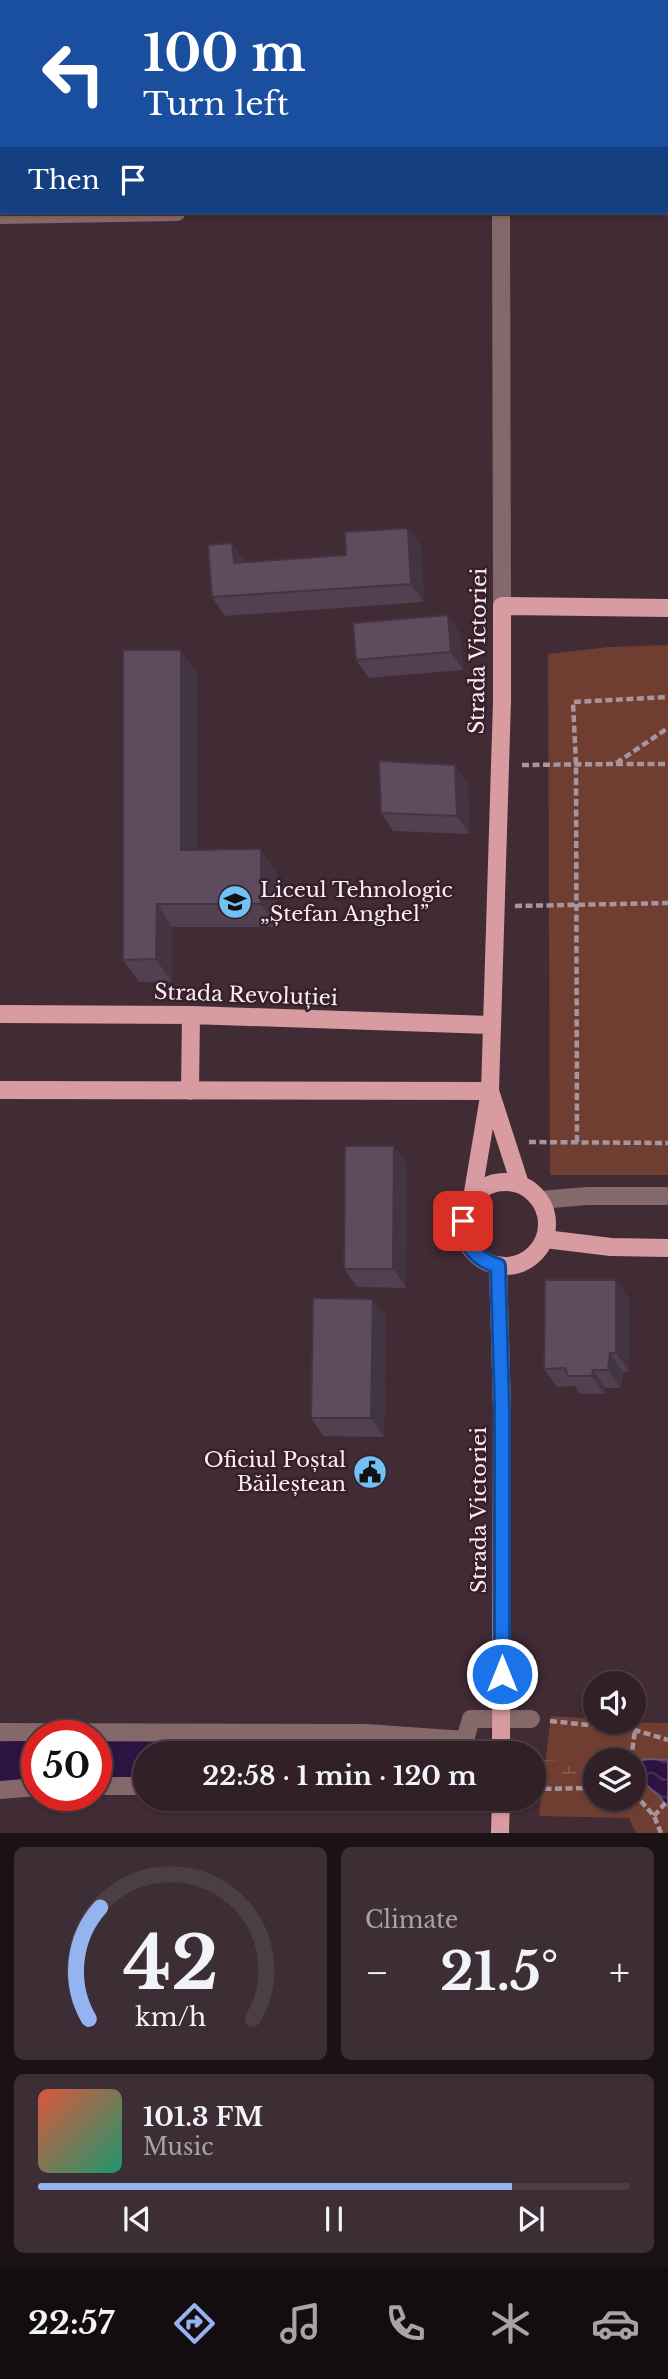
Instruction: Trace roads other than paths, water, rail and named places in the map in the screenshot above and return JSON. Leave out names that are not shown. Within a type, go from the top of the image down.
[{"type":"main road","points":[[502,606],[668,608]]},
{"type":"main road","name":"Strada Victoriei","points":[[472,1198],[490,1091],[502,606]]},
{"type":"main road","name":"Strada Revoluției","points":[[0,1014],[191,1015],[491,1025]]},
{"type":"main road","points":[[190,1091],[191,1015]]},
{"type":"main road","points":[[0,1090],[490,1091]]},
{"type":"main road","name":"Strada Victoriei","points":[[490,1091],[520,1184]]},
{"type":"main road","points":[[499,1182],[520,1184],[540,1200],[546,1212],[545,1239],[537,1253],[524,1263],[498,1266],[486,1263],[476,1256],[463,1234],[465,1209],[480,1190],[499,1182]]},
{"type":"main road","points":[[545,1239],[611,1247],[668,1248]]},
{"type":"main road","name":"Strada Victoriei","points":[[498,1266],[502,1409],[501,1741]]},
{"type":"main road","points":[[500,1833],[501,1811]]},
{"type":"street","points":[[0,215],[59,214]]},
{"type":"street","name":"Strada Victoriei","points":[[501,214],[502,606]]},
{"type":"street","points":[[540,1200],[587,1196],[668,1196]]},
{"type":"street","points":[[112,1734],[366,1733],[465,1740],[471,1719],[531,1719]]},
{"type":"street","points":[[0,1732],[21,1733]]},
{"type":"street","points":[[112,1786],[133,1786]]},
{"type":"street","points":[[0,1790],[21,1788]]},
{"type":"water","points":[[646,1759],[668,1760],[668,1808],[646,1785]]},
{"type":"waterway","points":[[112,1762],[133,1761]]},
{"type":"waterway","points":[[0,1767],[21,1765]]},
{"type":"place","name":"Liceul Tehnologic „Ștefan Anghel”","points":[[235,902]]},
{"type":"place","name":"Oficiul Poștal Băileștean","points":[[370,1472]]}]
